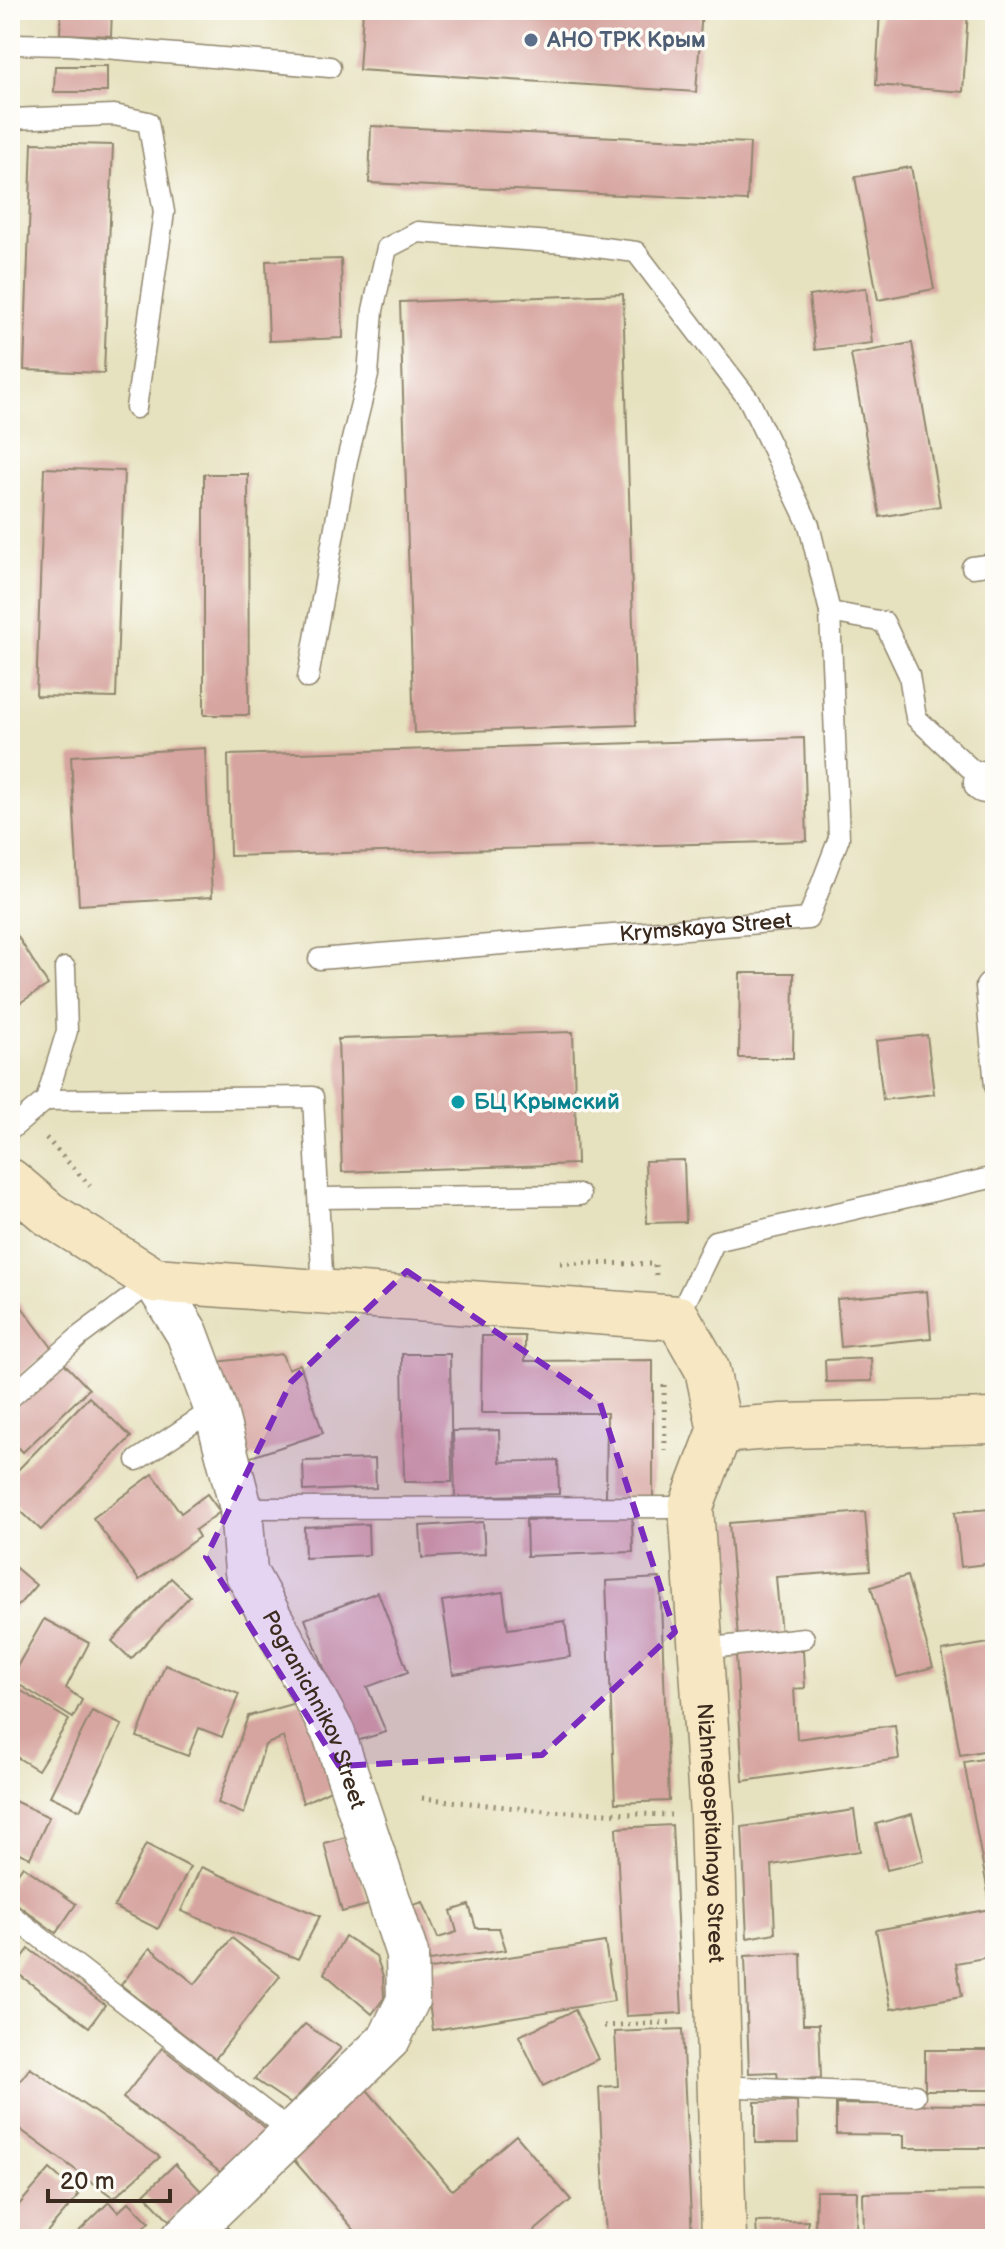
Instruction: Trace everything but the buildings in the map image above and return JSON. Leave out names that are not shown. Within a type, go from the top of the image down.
[{"type":"street","name":"Pogranichnikov Street","points":[[10,1181],[49,1214],[154,1280],[187,1333],[215,1408],[241,1508],[246,1572],[334,1734],[407,1954],[408,2000],[389,2039],[182,2239]]},
{"type":"street","points":[[154,1280],[678,1318],[707,1369],[720,1431],[782,1426],[995,1421]]},
{"type":"street","name":"Nizhnegospitalnaya Street","points":[[720,1431],[691,1507],[712,1816],[724,2239]]},
{"type":"lane","points":[[10,44],[69,45],[330,67]]},
{"type":"lane","points":[[10,119],[114,115],[148,122],[164,212],[136,408]]},
{"type":"lane","points":[[308,678],[347,460],[368,375],[373,310],[387,248],[418,232],[636,252],[749,400],[809,525],[830,612],[884,622],[909,675],[916,718],[990,781]]},
{"type":"lane","points":[[972,567],[995,564]]},
{"type":"lane","name":"Krymskaya Street","points":[[319,959],[808,919],[839,838],[830,612]]},
{"type":"lane","points":[[10,1130],[46,1100],[67,1031],[65,968]]},
{"type":"lane","points":[[995,976],[986,986],[995,1086]]},
{"type":"lane","points":[[46,1100],[313,1097],[323,1292]]},
{"type":"lane","points":[[678,1318],[715,1241],[995,1177]]},
{"type":"lane","points":[[319,1198],[580,1195]]},
{"type":"lane","points":[[10,1398],[81,1335],[154,1280]]},
{"type":"lane","points":[[137,1460],[215,1408]]},
{"type":"lane","points":[[241,1508],[691,1507]]},
{"type":"lane","points":[[701,1649],[804,1638]]},
{"type":"lane","points":[[10,1914],[293,2133]]},
{"type":"lane","points":[[719,2086],[915,2095]]},
{"type":"path","points":[[27,1116],[96,1191]]},
{"type":"path","points":[[422,1798],[545,1811],[712,1816]]},
{"type":"path","points":[[604,2026],[717,2020]]},
{"type":"highlighted area","points":[[407,1271],[600,1403],[675,1632],[542,1755],[339,1766],[206,1557],[291,1382]]},
{"type":"place","name":"АНО ТРК Крым","points":[[531,40]]},
{"type":"place","name":"БЦ Крымский","points":[[458,1102]]}]
